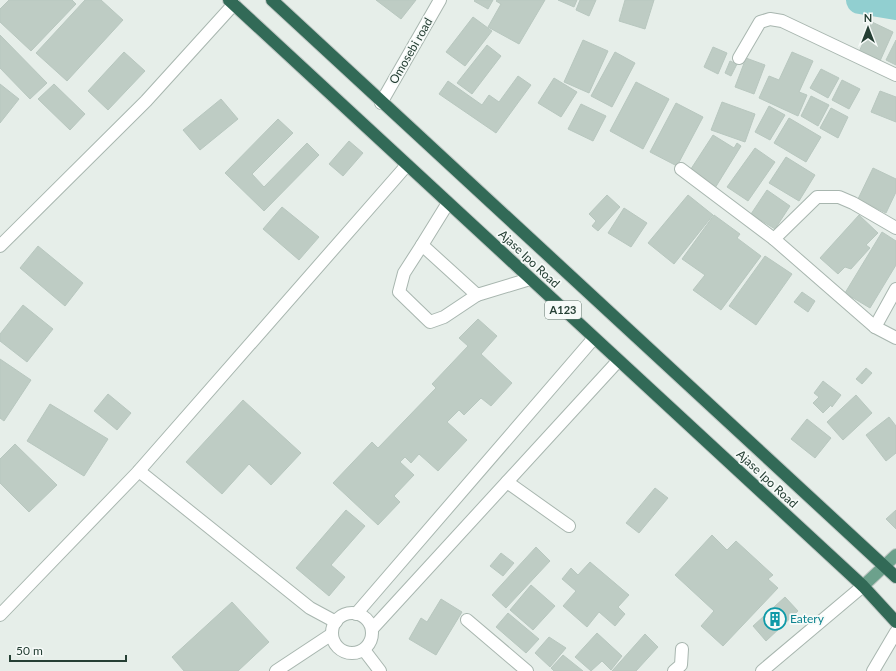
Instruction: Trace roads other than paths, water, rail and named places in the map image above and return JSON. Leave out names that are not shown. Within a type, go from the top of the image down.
[{"type":"highway","name":"Ajase Ipo Road","points":[[272,0],[381,103],[896,577]]},
{"type":"highway","name":"Ajase Ipo Road","points":[[231,2],[863,586],[896,622]]},
{"type":"main road","points":[[863,586],[896,555]]},
{"type":"street","name":"Omosebi road","points":[[381,103],[440,0]]},
{"type":"street","points":[[0,246],[146,101],[231,2]]},
{"type":"street","points":[[739,58],[760,22],[770,19],[782,21],[896,75]]},
{"type":"street","points":[[0,615],[139,471],[407,165]]},
{"type":"street","points":[[681,169],[774,239],[875,327],[896,338]]},
{"type":"street","points":[[774,239],[817,197],[839,197],[853,203],[896,228]]},
{"type":"street","points":[[448,203],[404,273],[399,292],[430,322],[444,317],[476,295],[530,279]]},
{"type":"street","points":[[422,244],[476,295]]},
{"type":"street","points":[[875,327],[896,289]]},
{"type":"street","points":[[356,614],[594,338]]},
{"type":"street","points":[[372,629],[618,361]]},
{"type":"street","points":[[139,471],[334,628],[335,642],[340,649],[347,652],[356,653],[364,650],[372,637],[372,629],[369,622],[356,614],[348,614],[341,617],[334,628],[276,671]]},
{"type":"street","points":[[507,482],[569,526]]},
{"type":"street","points":[[762,671],[863,586]]},
{"type":"street","points":[[467,620],[527,671]]},
{"type":"street","points":[[873,671],[896,632]]},
{"type":"street","points":[[674,671],[681,665],[682,649]]},
{"type":"street","points":[[364,650],[380,671]]},
{"type":"waterway","points":[[860,0],[896,6]]},
{"type":"place","name":"Eatery","points":[[775,619]]}]
